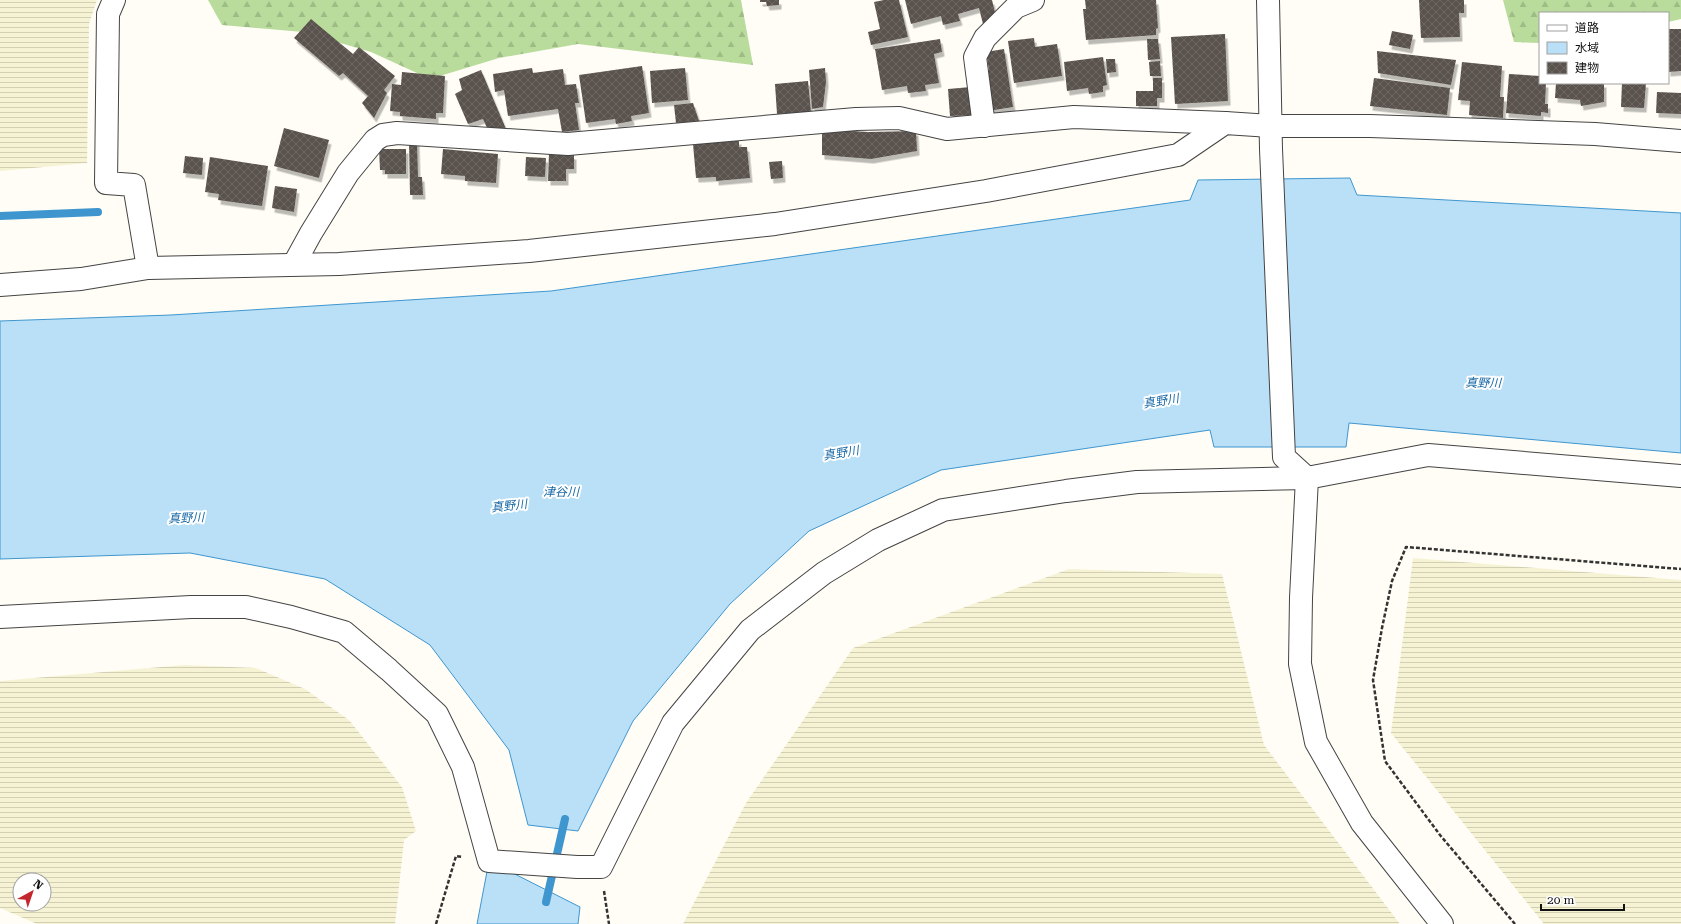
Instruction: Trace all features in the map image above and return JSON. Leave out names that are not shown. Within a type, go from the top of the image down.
[{"type":"street","points":[[114,0],[108,14],[106,183],[134,185],[148,268]]},
{"type":"street","points":[[984,126],[975,57],[985,38],[1016,7],[1033,0]]},
{"type":"street","points":[[1268,0],[1271,149],[1284,457],[1307,478]]},
{"type":"street","points":[[294,264],[311,233],[348,173],[375,140],[383,134],[397,133],[568,144],[856,119],[899,118],[947,128],[984,126],[1074,117],[1271,126],[1370,126],[1572,133],[1681,141]]},
{"type":"street","points":[[0,285],[81,279],[148,268],[339,264],[529,251],[782,223],[986,192],[1178,155],[1225,123]]},
{"type":"street","points":[[0,617],[191,607],[246,607],[291,617],[344,632],[389,670],[437,714],[463,767],[489,861],[577,867],[600,867],[673,723],[750,630],[824,573],[878,540],[943,510],[1066,491],[1137,482],[1307,478],[1428,455],[1681,476]]},
{"type":"street","points":[[1307,478],[1301,598],[1300,664],[1316,742],[1362,823],[1442,924]]},
{"type":"path","points":[[1515,924],[1440,835],[1385,761],[1373,680],[1392,581],[1406,547],[1681,569]]},
{"type":"path","points":[[436,924],[456,856],[489,861]]},
{"type":"path","points":[[600,867],[609,924]]},
{"type":"shaded area","points":[[0,0],[97,0],[89,24],[87,163],[0,171]]},
{"type":"shaded area","points":[[1413,558],[1681,580],[1681,924],[1544,924],[1391,733]]},
{"type":"shaded area","points":[[1069,569],[1222,574],[1264,745],[1400,924],[683,924],[746,803],[853,648]]},
{"type":"shaded area","points":[[184,665],[256,668],[305,689],[349,720],[402,787],[416,831],[404,840],[395,924],[37,924],[0,908],[0,681]]},
{"type":"green space","points":[[208,0],[741,0],[753,65],[578,44],[499,58],[430,79],[371,52],[303,32],[222,25]]},
{"type":"green space","points":[[1503,0],[1681,0],[1681,19],[1669,22],[1669,12],[1539,12],[1539,43],[1514,42]]},
{"type":"water","name":"津谷川","points":[[1350,178],[1357,195],[1681,213],[1681,453],[1349,423],[1346,447],[1214,447],[1210,430],[941,470],[809,531],[730,604],[633,721],[578,831],[528,825],[509,750],[430,645],[325,579],[190,553],[0,559],[0,321],[171,315],[551,291],[1190,200],[1198,180]]},
{"type":"water","points":[[489,861],[580,907],[578,924],[477,924]]},
{"type":"building","points":[[760,0],[779,0],[779,5],[767,6],[766,2],[760,2]]},
{"type":"building","points":[[899,0],[908,37],[871,45],[868,32],[880,29],[874,2]]},
{"type":"building","points":[[905,0],[992,0],[997,21],[983,24],[979,8],[958,14],[960,21],[943,25],[941,16],[911,24]]},
{"type":"building","points":[[1085,0],[1156,0],[1158,28],[1156,29],[1156,35],[1086,40],[1083,9],[1086,9]]},
{"type":"building","points":[[1419,0],[1464,0],[1464,13],[1459,13],[1460,37],[1421,38]]},
{"type":"building","points":[[311,19],[353,54],[359,47],[395,76],[384,90],[387,93],[374,118],[362,103],[368,96],[343,73],[339,76],[294,38]]},
{"type":"building","points":[[1669,29],[1681,29],[1681,71],[1669,72]]},
{"type":"building","points":[[1392,31],[1413,35],[1410,49],[1389,45]]},
{"type":"building","points":[[1225,34],[1228,101],[1175,104],[1171,37]]},
{"type":"building","points":[[1034,38],[1035,47],[1057,44],[1062,76],[1014,83],[1008,41]]},
{"type":"building","points":[[940,39],[942,52],[934,54],[939,83],[925,85],[926,91],[908,93],[907,86],[882,90],[875,49]]},
{"type":"building","points":[[1147,39],[1158,39],[1160,59],[1148,60]]},
{"type":"building","points":[[1004,49],[1013,107],[988,111],[982,70],[989,70],[986,52]]},
{"type":"building","points":[[1377,51],[1456,60],[1451,85],[1378,73]]},
{"type":"building","points":[[1103,57],[1107,85],[1103,86],[1103,92],[1089,94],[1088,88],[1067,91],[1064,62]]},
{"type":"building","points":[[1106,59],[1115,59],[1116,72],[1107,73]]},
{"type":"building","points":[[1160,61],[1161,76],[1150,76],[1149,62]]},
{"type":"building","points":[[1462,62],[1502,66],[1500,97],[1504,97],[1503,118],[1469,115],[1470,101],[1458,100]]},
{"type":"building","points":[[642,66],[649,113],[631,116],[632,121],[616,124],[615,119],[586,123],[579,75]]},
{"type":"building","points":[[532,68],[533,73],[563,69],[565,85],[576,84],[579,103],[575,103],[579,130],[562,132],[558,109],[508,116],[504,90],[495,92],[493,74]]},
{"type":"building","points":[[685,68],[688,100],[652,103],[650,71]]},
{"type":"building","points":[[825,68],[826,82],[823,107],[812,109],[809,70]]},
{"type":"building","points":[[481,70],[506,129],[488,130],[483,119],[468,124],[455,94],[462,90],[459,79]]},
{"type":"building","points":[[402,72],[445,76],[443,113],[436,113],[436,119],[400,116],[400,112],[390,111],[392,84],[401,85]]},
{"type":"building","points":[[1509,74],[1539,76],[1539,84],[1546,84],[1545,104],[1548,104],[1548,113],[1541,112],[1541,116],[1506,113]]},
{"type":"building","points":[[1153,78],[1162,78],[1162,98],[1157,98],[1157,106],[1136,106],[1136,91],[1153,91]]},
{"type":"building","points":[[1374,78],[1450,88],[1447,115],[1370,106]]},
{"type":"building","points":[[808,81],[811,112],[777,114],[775,84]]},
{"type":"building","points":[[1556,84],[1604,84],[1604,102],[1581,106],[1580,100],[1555,98]]},
{"type":"building","points":[[1622,84],[1646,84],[1644,108],[1621,107]]},
{"type":"building","points":[[971,87],[974,115],[950,116],[948,89]]},
{"type":"building","points":[[1657,92],[1681,93],[1681,114],[1656,113]]},
{"type":"building","points":[[693,103],[699,121],[676,123],[674,105]]},
{"type":"building","points":[[284,128],[329,140],[319,178],[274,166]]},
{"type":"building","points":[[822,129],[868,132],[916,131],[917,151],[871,159],[822,155]]},
{"type":"building","points":[[739,140],[739,147],[747,147],[750,178],[716,181],[716,177],[696,178],[693,144]]},
{"type":"building","points":[[409,141],[417,141],[418,177],[422,177],[423,195],[410,195]]},
{"type":"building","points":[[379,149],[406,149],[406,174],[385,174],[385,170],[380,170]]},
{"type":"building","points":[[443,149],[498,154],[496,183],[465,181],[465,176],[441,174]]},
{"type":"building","points":[[549,153],[574,155],[574,169],[566,169],[566,181],[548,181]]},
{"type":"building","points":[[185,156],[203,158],[202,175],[183,173]]},
{"type":"building","points":[[210,157],[268,166],[262,206],[218,200],[219,194],[205,192]]},
{"type":"building","points":[[526,157],[546,158],[545,177],[525,176]]},
{"type":"building","points":[[782,161],[783,178],[771,179],[769,162]]},
{"type":"building","points":[[275,186],[297,189],[294,212],[272,208]]},
{"type":"waterway","points":[[0,216],[98,212]]},
{"type":"waterway","points":[[546,902],[565,819]]},
{"type":"water label","name":"真野川","points":[[1483,383]]},
{"type":"water label","name":"真野川","points":[[1161,401]]},
{"type":"water label","name":"真野川","points":[[841,453]]},
{"type":"water label","name":"真野川","points":[[509,506]]},
{"type":"water label","name":"真野川","points":[[186,518]]}]
